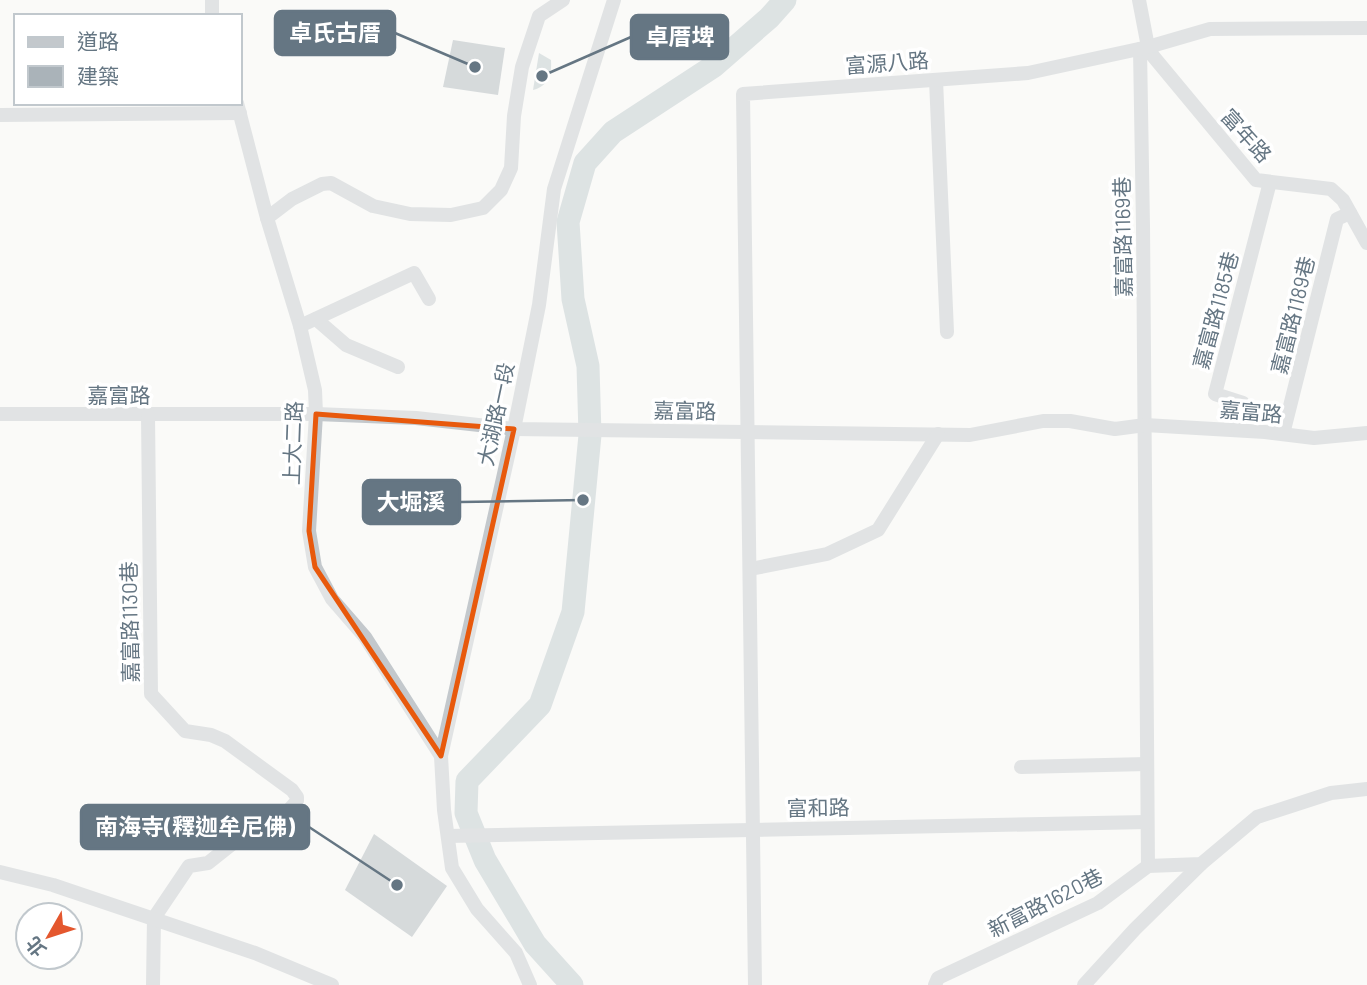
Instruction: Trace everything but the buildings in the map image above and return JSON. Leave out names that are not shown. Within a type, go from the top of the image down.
[{"type":"street","points":[[267,218],[292,199],[322,184],[331,183],[373,206],[410,214],[451,215],[483,208],[501,190],[512,168],[514,116],[522,67],[539,16],[563,0]]},
{"type":"street","name":"大湖路一段","points":[[530,985],[516,953],[477,909],[452,868],[453,835],[444,810],[441,756],[539,305],[554,189],[614,0]]},
{"type":"street","name":"富年路","points":[[1139,0],[1144,48],[1242,166],[1256,180],[1331,189],[1343,200],[1367,243]]},
{"type":"street","name":"富源八路","points":[[748,432],[743,94],[1028,73],[1144,48],[1210,29],[1367,28]]},
{"type":"street","name":"嘉富路1169巷","points":[[1144,48],[1148,866]]},
{"type":"street","points":[[936,79],[947,332]]},
{"type":"street","points":[[0,115],[239,108]]},
{"type":"street","name":"上大二路","points":[[239,108],[267,218],[300,326],[314,390],[316,414],[309,531],[315,567],[332,599],[365,637],[441,756]]},
{"type":"street","name":"嘉富路1185巷","points":[[1238,430],[1243,403],[1214,394],[1270,182]]},
{"type":"street","name":"嘉富路1189巷","points":[[1283,434],[1337,219],[1350,213]]},
{"type":"street","points":[[300,326],[414,273],[429,299]]},
{"type":"street","points":[[316,319],[346,345],[398,367]]},
{"type":"street","name":"嘉富路","points":[[0,414],[316,414],[416,418],[514,429],[970,435],[1043,421],[1070,421],[1115,429],[1145,425],[1238,430],[1314,438],[1367,433]]},
{"type":"street","name":"嘉富路1130巷","points":[[148,415],[151,694],[185,732],[211,735],[225,741],[292,790],[297,797],[297,801],[265,837],[257,840],[242,836],[208,863],[189,866],[154,918]]},
{"type":"street","points":[[748,432],[755,985]]},
{"type":"street","points":[[750,569],[827,554],[878,530],[938,434]]},
{"type":"street","points":[[1021,767],[1147,764]]},
{"type":"street","points":[[1084,985],[1135,929],[1201,864],[1257,817],[1331,793],[1367,789]]},
{"type":"street","name":"富和路","points":[[453,835],[1147,822]]},
{"type":"street","points":[[1148,866],[1201,864]]},
{"type":"street","name":"新富路1620巷","points":[[935,985],[938,978],[1098,903],[1148,866]]},
{"type":"street","points":[[0,872],[53,885],[154,918],[256,953],[332,985]]},
{"type":"street","points":[[153,985],[154,918]]},
{"type":"highlighted area","points":[[316,414],[514,429],[441,756],[315,567],[309,531]]},
{"type":"shaded area","points":[[539,53],[551,60],[551,70],[546,83],[533,90]]},
{"type":"waterway","points":[[572,985],[535,944],[485,860],[466,813],[467,781],[540,705],[573,612],[590,435],[588,366],[573,299],[568,222],[585,163],[613,132],[714,66],[769,18],[785,0]]},
{"type":"place","name":"卓氏古厝","points":[[475,67]]},
{"type":"place","name":"卓厝埤","points":[[542,76]]},
{"type":"place","name":"大堀溪","points":[[583,500]]},
{"type":"place","name":"南海寺(釋迦牟尼佛)","points":[[397,885]]}]
